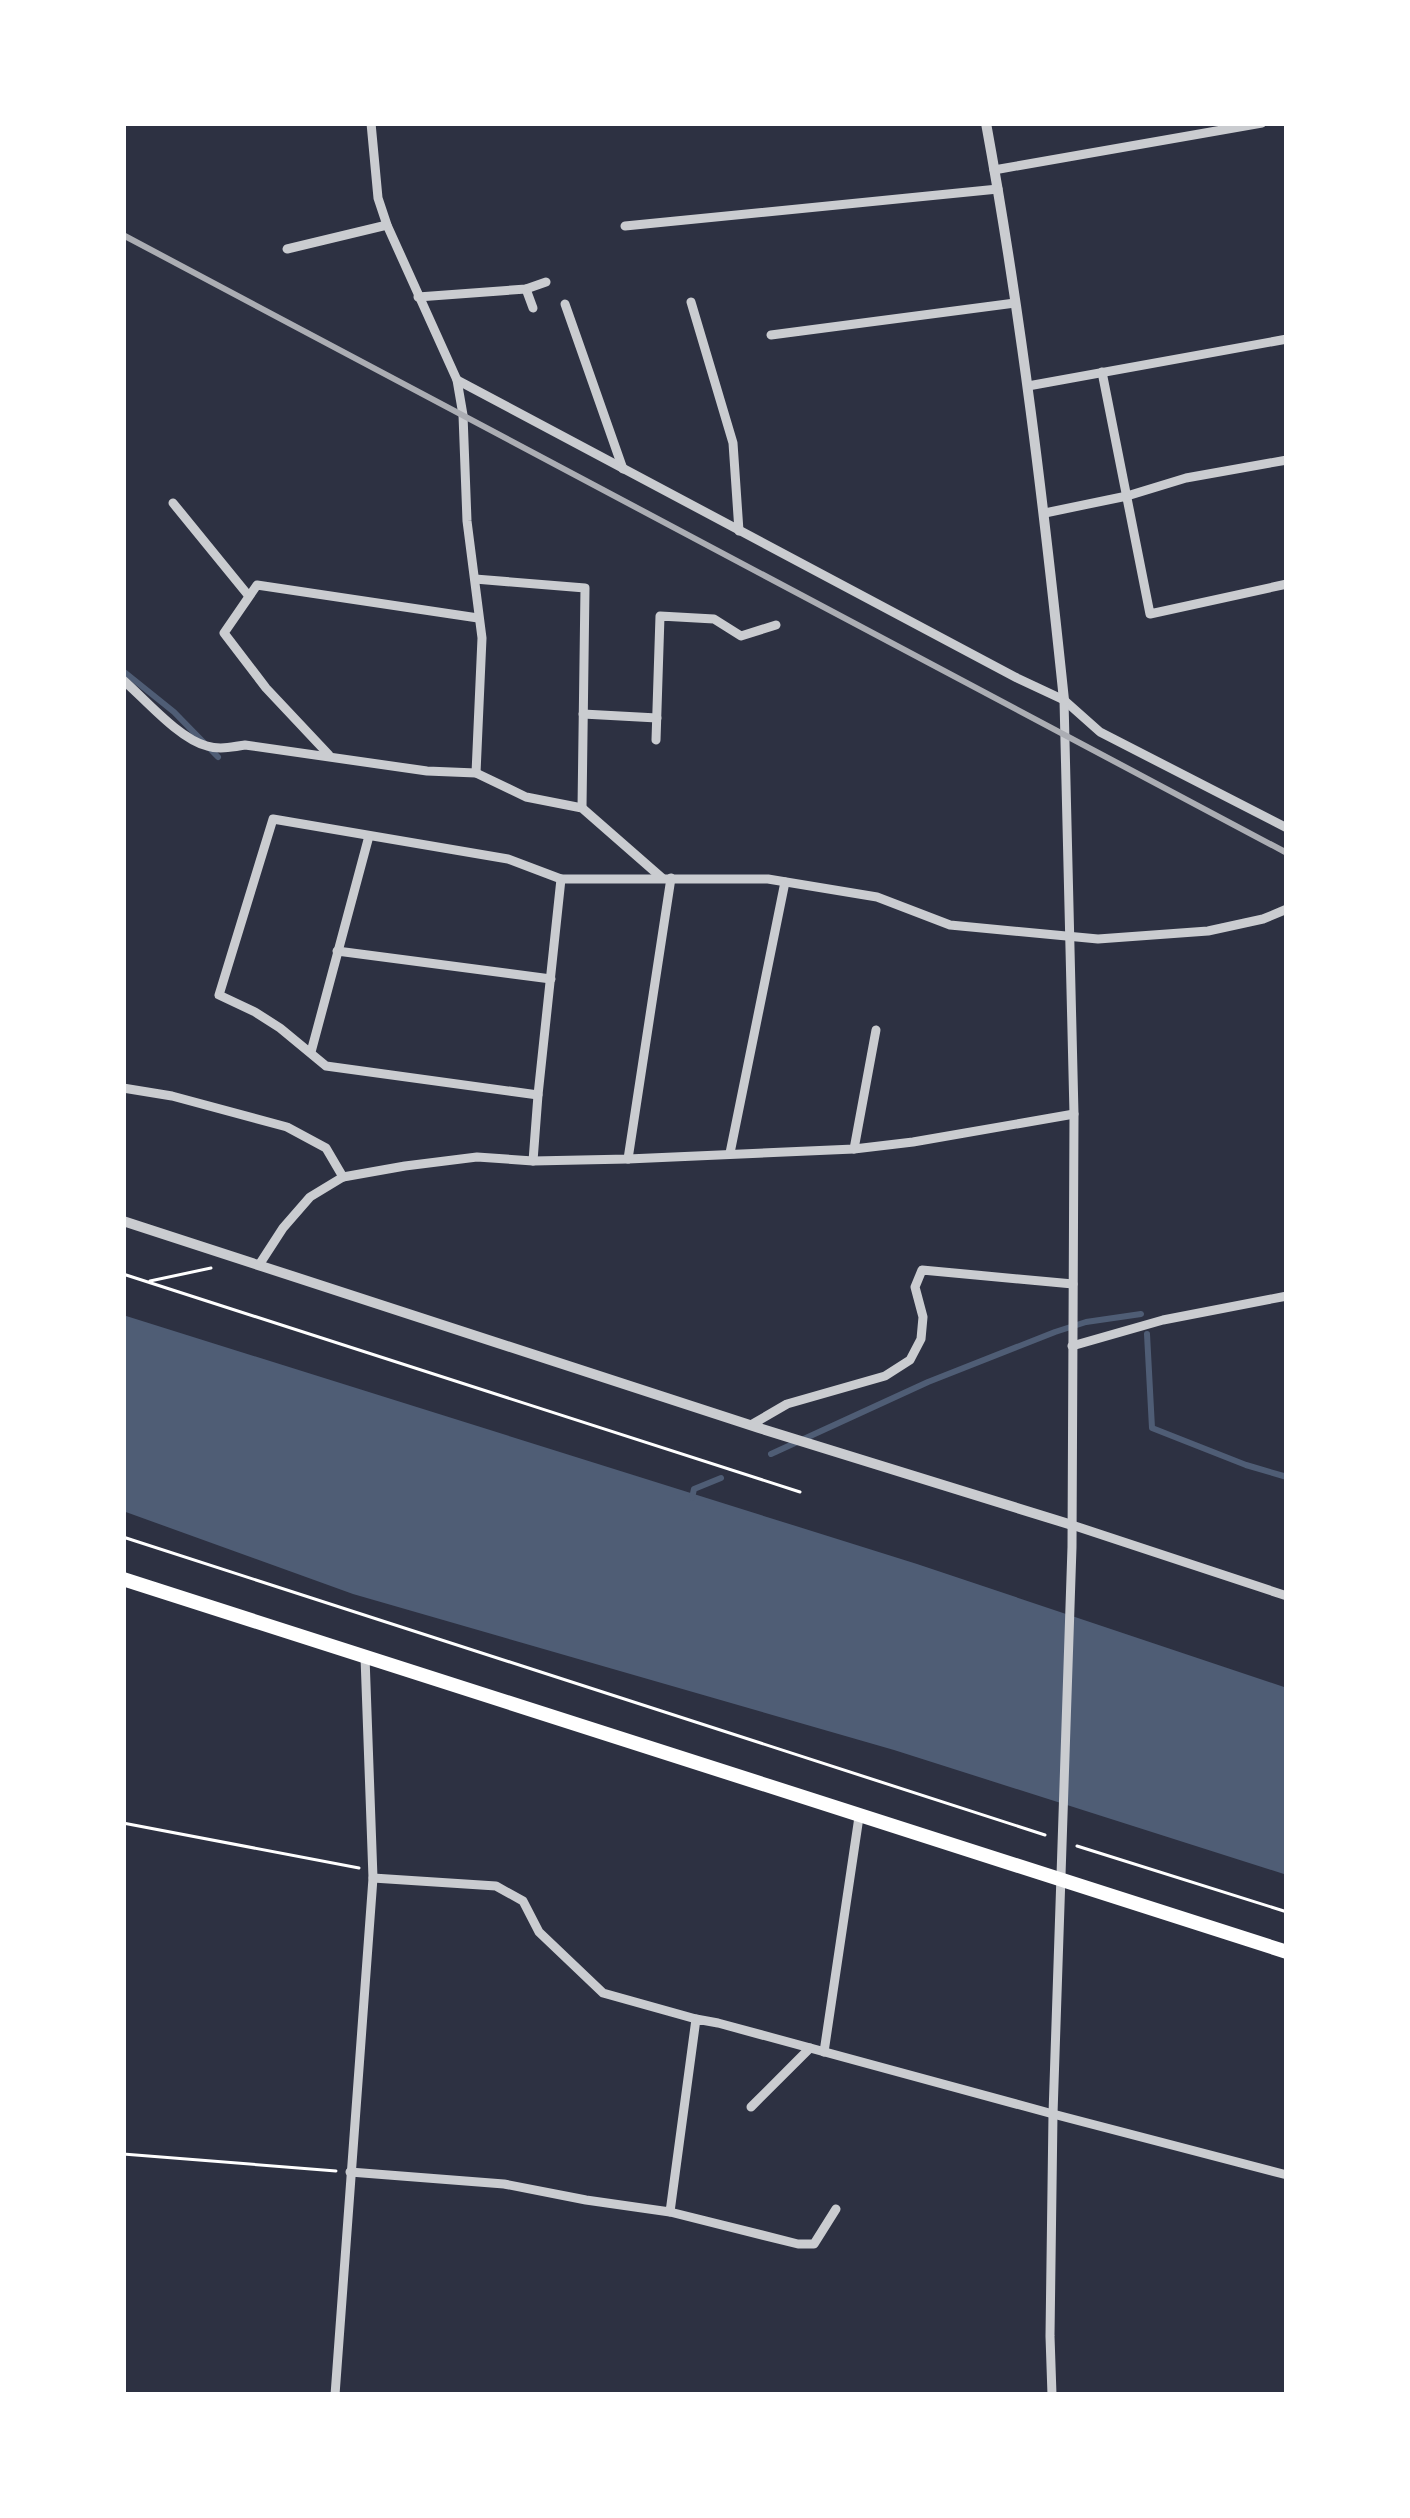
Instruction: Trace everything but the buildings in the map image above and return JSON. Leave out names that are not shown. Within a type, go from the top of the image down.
[{"type":"main road","points":[[123,1579],[860,1817],[1061,1871],[1287,1952]]},
{"type":"street","points":[[371,123],[373,171],[387,225],[457,380],[467,521],[482,638],[476,773]]},
{"type":"street","points":[[986,123],[1045,513],[1067,736],[1074,1114],[1072,1547],[1052,2114],[1052,2395]]},
{"type":"street","points":[[994,170],[1262,123]]},
{"type":"street","points":[[625,226],[998,189]]},
{"type":"street","points":[[286,249],[387,225]]},
{"type":"street","points":[[418,297],[526,290],[546,281]]},
{"type":"street","points":[[526,290],[533,308]]},
{"type":"street","points":[[691,302],[733,443],[740,530]]},
{"type":"street","points":[[771,334],[1015,303]]},
{"type":"street","points":[[565,304],[623,469]]},
{"type":"street","points":[[1028,386],[1287,339]]},
{"type":"street","points":[[1102,372],[1150,614],[1287,584]]},
{"type":"street","points":[[457,380],[1064,700],[1100,732],[1287,828]]},
{"type":"street","points":[[1045,513],[1186,478],[1287,460]]},
{"type":"street","points":[[173,503],[248,596]]},
{"type":"street","points":[[476,579],[585,588],[582,808]]},
{"type":"street","points":[[478,618],[257,585],[224,633],[266,688],[329,755],[476,773],[526,797],[582,808],[666,878]]},
{"type":"street","points":[[656,740],[660,616],[714,619],[741,636],[776,625]]},
{"type":"street","points":[[123,680],[190,739],[205,746],[245,745],[329,755]]},
{"type":"street","points":[[583,714],[657,718]]},
{"type":"street","points":[[538,1095],[326,1066],[255,1012],[219,995],[272,819],[508,860],[561,879],[785,882],[878,897],[950,925],[1068,937],[1208,931],[1263,920],[1287,909]]},
{"type":"street","points":[[310,1052],[369,836]]},
{"type":"street","points":[[628,1160],[666,878]]},
{"type":"street","points":[[533,1161],[561,879]]},
{"type":"street","points":[[730,1153],[785,882]]},
{"type":"street","points":[[337,951],[550,980]]},
{"type":"street","points":[[854,1149],[875,1030]]},
{"type":"street","points":[[123,1088],[172,1096],[286,1127],[326,1148],[343,1177]]},
{"type":"street","points":[[259,1265],[310,1197],[343,1177],[459,1158],[628,1160],[854,1149],[1074,1114]]},
{"type":"street","points":[[123,1221],[1287,1596]]},
{"type":"street","points":[[755,1427],[787,1404],[885,1376],[910,1360],[923,1317],[915,1287],[922,1270],[1073,1284]]},
{"type":"street","points":[[1072,1344],[1162,1320],[1287,1296]]},
{"type":"street","points":[[335,2395],[373,1874],[365,1657]]},
{"type":"street","points":[[824,2051],[860,1817]]},
{"type":"street","points":[[373,1874],[496,1886],[523,1901],[539,1932],[603,1994],[1287,2175]]},
{"type":"street","points":[[670,2212],[696,2019]]},
{"type":"street","points":[[751,2107],[810,2048]]},
{"type":"street","points":[[350,2172],[504,2184],[670,2212],[798,2244],[814,2244],[836,2209]]},
{"type":"path","points":[[148,1282],[229,1264],[234,1257]]},
{"type":"path","points":[[123,1274],[800,1492]]},
{"type":"path","points":[[123,1537],[1050,1837]]},
{"type":"path","points":[[123,1823],[373,1874]]},
{"type":"path","points":[[1071,1844],[1287,1912]]},
{"type":"path","points":[[123,2154],[350,2172]]},
{"type":"water","points":[[123,1315],[917,1564],[1287,1688],[1287,1875],[894,1750],[353,1594],[123,1511]]},
{"type":"waterway","points":[[123,671],[174,712],[218,757]]},
{"type":"waterway","points":[[771,1454],[928,1382],[1055,1332],[1141,1314]]},
{"type":"waterway","points":[[1147,1334],[1152,1428],[1287,1477]]},
{"type":"waterway","points":[[692,1498],[694,1489],[721,1478]]},
{"type":"railway","points":[[123,235],[1287,853]]}]
